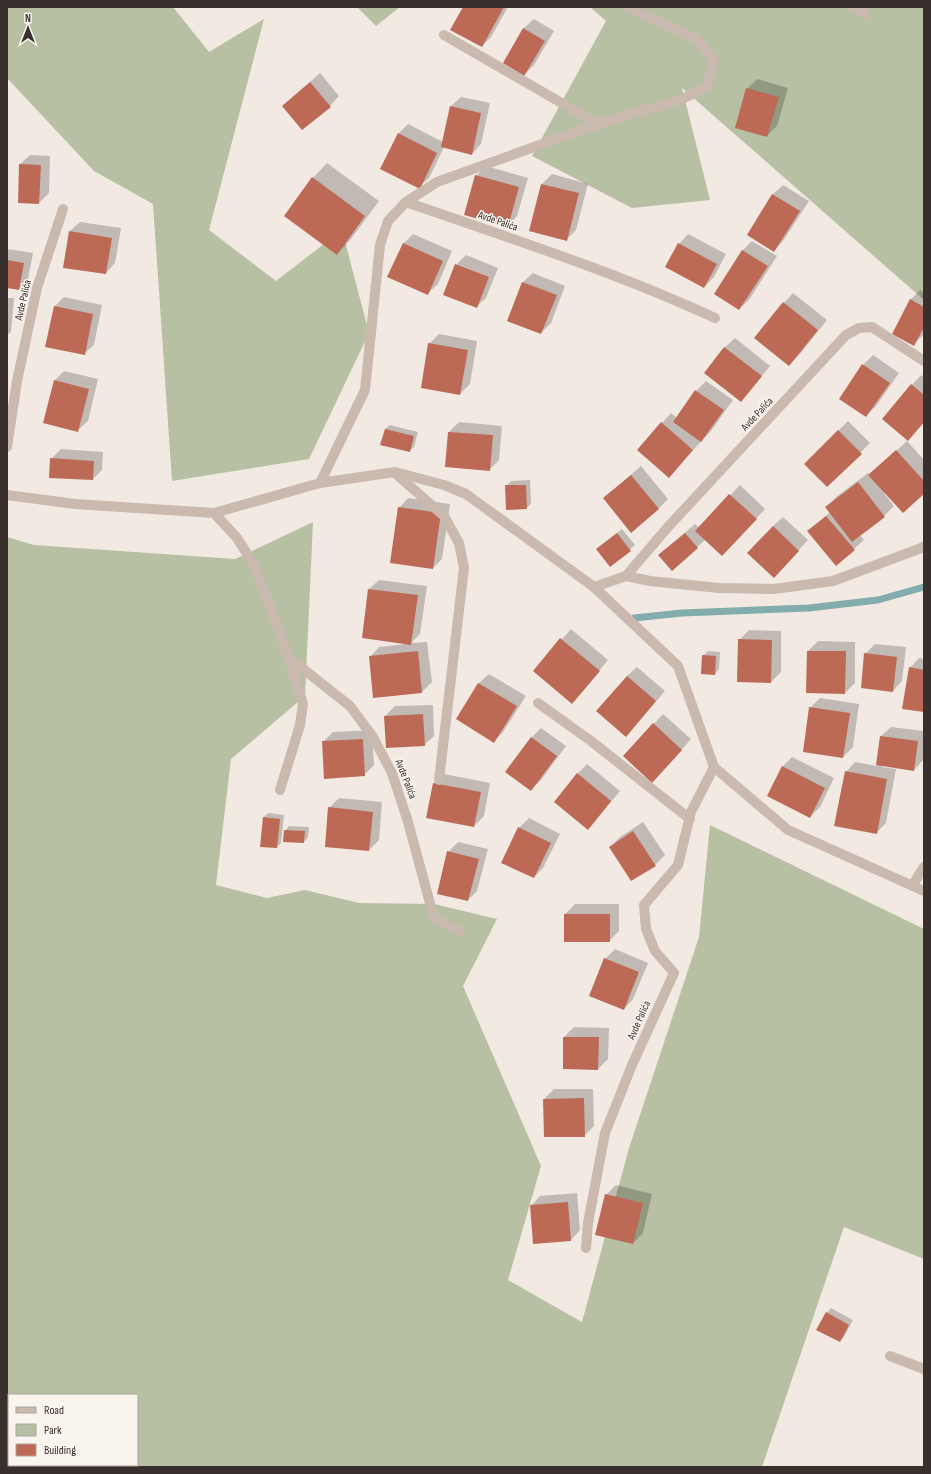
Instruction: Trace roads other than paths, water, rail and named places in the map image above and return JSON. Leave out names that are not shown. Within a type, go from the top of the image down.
[{"type":"street","points":[[320,483],[365,390],[380,245],[388,221],[406,202],[437,182],[598,124],[682,99],[707,87],[714,60],[695,38],[626,7]]},
{"type":"street","points":[[852,7],[865,14]]},
{"type":"street","points":[[444,35],[598,124]]},
{"type":"street","name":"Avde Palića","points":[[406,202],[555,254],[652,290],[715,318]]},
{"type":"street","name":"Avde Palića","points":[[7,447],[17,381],[37,288],[63,209]]},
{"type":"street","name":"Avde Palića","points":[[626,576],[668,527],[846,334],[859,328],[872,327],[924,361]]},
{"type":"street","points":[[395,472],[444,516],[460,543],[464,568],[439,780]]},
{"type":"street","points":[[7,495],[75,504],[214,513],[320,483],[395,472],[444,485],[466,494],[594,587],[678,666],[714,767],[788,830],[924,891]]},
{"type":"street","points":[[214,513],[237,538],[253,563],[281,635],[303,704],[300,725],[280,790]]},
{"type":"street","points":[[594,587],[626,576],[650,581],[719,588],[774,589],[833,581],[924,546]]},
{"type":"street","name":"Avde Palića","points":[[288,658],[350,706],[373,737],[392,773],[408,822],[434,918],[460,931]]},
{"type":"street","points":[[538,703],[591,741],[690,819]]},
{"type":"street","name":"Avde Palića","points":[[586,1248],[588,1223],[606,1133],[632,1065],[674,973],[655,951],[646,929],[644,905],[678,865],[691,812],[714,767]]},
{"type":"street","points":[[912,886],[924,867]]},
{"type":"street","points":[[890,1356],[924,1369]]},
{"type":"waterway","points":[[634,618],[682,613],[809,608],[878,600],[924,587]]}]
